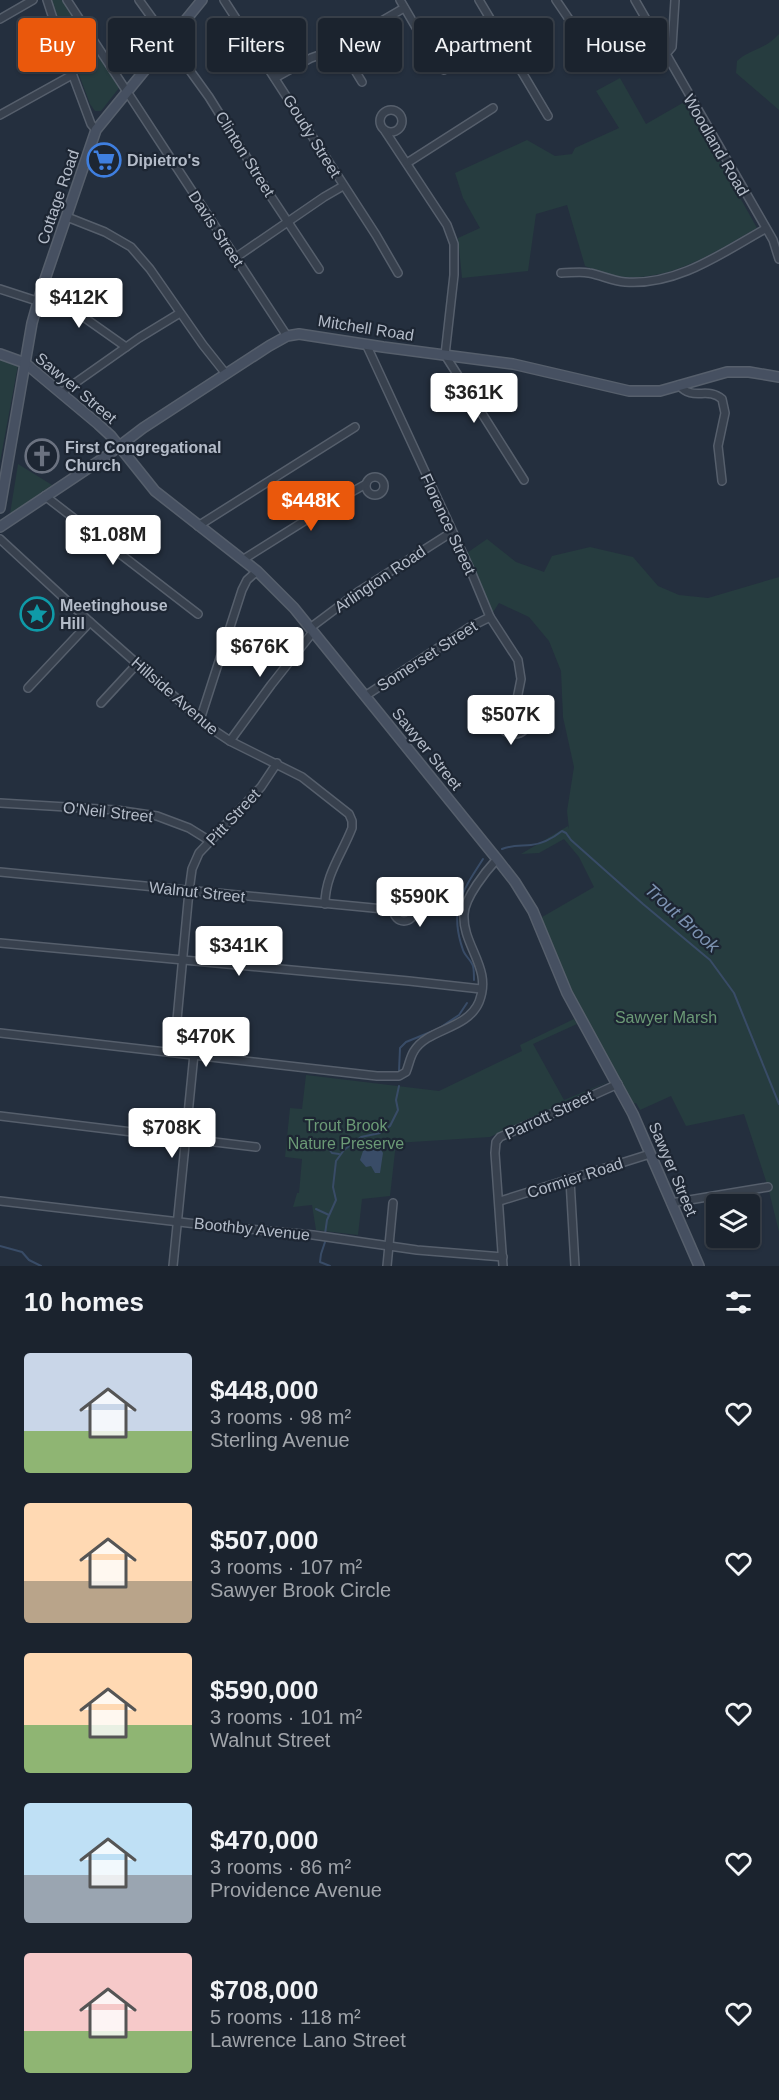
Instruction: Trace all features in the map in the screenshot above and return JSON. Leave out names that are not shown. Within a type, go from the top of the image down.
[{"type":"street","points":[[0,18],[33,0]]},
{"type":"street","points":[[47,0],[72,75],[91,124],[96,130]]},
{"type":"street","name":"Davis Street","points":[[67,0],[287,336]]},
{"type":"street","name":"Clinton Street","points":[[139,0],[152,18]]},
{"type":"street","name":"Cottage Road","points":[[188,18],[202,0]]},
{"type":"street","name":"Goudy Street","points":[[224,0],[399,273]]},
{"type":"street","points":[[400,0],[414,24]]},
{"type":"street","points":[[479,0],[548,116]]},
{"type":"street","points":[[556,0],[568,18]]},
{"type":"street","name":"Woodland Road","points":[[635,0],[645,18]]},
{"type":"street","points":[[667,53],[672,47],[675,0]]},
{"type":"street","points":[[387,18],[404,8]]},
{"type":"street","name":"Woodland Road","points":[[667,56],[773,240],[779,259]]},
{"type":"street","points":[[275,78],[318,57]]},
{"type":"street","name":"Cottage Road","points":[[0,507],[25,363],[41,291],[96,130],[143,72]]},
{"type":"street","name":"Clinton Street","points":[[191,72],[319,269]]},
{"type":"street","points":[[356,72],[362,82]]},
{"type":"street","points":[[0,115],[72,75]]},
{"type":"street","points":[[407,164],[493,108]]},
{"type":"street","points":[[396,148],[403,119],[399,112],[392,110],[380,117],[380,125],[447,225],[454,244],[454,276],[445,355],[524,480]]},
{"type":"street","points":[[384,131],[392,133],[399,130]]},
{"type":"street","points":[[235,258],[343,186]]},
{"type":"street","points":[[67,217],[105,232],[131,248],[150,269],[226,374]]},
{"type":"street","points":[[561,273],[588,273],[622,282],[650,282],[676,276],[765,229]]},
{"type":"street","points":[[0,289],[38,301]]},
{"type":"street","points":[[41,291],[126,347]]},
{"type":"street","points":[[61,393],[126,347],[180,313]]},
{"type":"street","name":"Mitchell Road","points":[[0,527],[143,428],[287,336],[307,334],[513,364],[645,393],[727,372],[749,372],[779,377]]},
{"type":"street","name":"Florence Street","points":[[366,344],[490,617],[520,667],[521,679],[516,704]]},
{"type":"street","name":"Sawyer Street","points":[[0,354],[25,363],[61,393],[104,430],[155,491],[244,560],[284,596],[515,882],[533,911],[567,993],[618,1083],[699,1266]]},
{"type":"street","points":[[680,385],[685,392],[690,394],[713,393],[722,399],[725,413],[718,446],[722,481]]},
{"type":"street","points":[[198,526],[355,427]]},
{"type":"street","points":[[244,560],[366,484]]},
{"type":"street","points":[[45,496],[198,614]]},
{"type":"street","name":"Arlington Road","points":[[230,741],[312,630],[358,592],[452,532]]},
{"type":"street","name":"Hillside Avenue","points":[[0,538],[200,720],[230,741],[302,777],[349,814],[352,821],[348,839],[329,878],[325,892],[325,904]]},
{"type":"street","points":[[200,720],[242,590],[247,580],[257,571]]},
{"type":"street","name":"Somerset Street","points":[[365,696],[470,627],[490,617]]},
{"type":"street","points":[[27,688],[90,622]]},
{"type":"street","points":[[101,703],[137,664]]},
{"type":"street","points":[[516,704],[524,708],[529,719],[524,730],[514,734],[508,733],[502,729],[499,718],[503,708],[516,704]]},
{"type":"street","name":"Pitt Street","points":[[174,1052],[192,869],[200,853],[261,787],[277,763]]},
{"type":"street","name":"O'Neil Street","points":[[0,803],[116,810],[157,816],[189,828],[210,841]]},
{"type":"street","points":[[0,1033],[377,1076],[399,1076],[406,1072],[414,1050],[422,1042],[459,1023],[473,1012],[479,1001],[482,971],[466,930],[464,913],[478,885],[497,859]]},
{"type":"street","name":"Walnut Street","points":[[0,872],[394,910]]},
{"type":"street","points":[[0,943],[481,989]]},
{"type":"street","points":[[173,1266],[194,1054]]},
{"type":"street","name":"Parrott Street","points":[[503,1266],[496,1142],[500,1137],[618,1083]]},
{"type":"street","points":[[0,1116],[256,1147]]},
{"type":"street","name":"Cormier Road","points":[[500,1201],[650,1154]]},
{"type":"street","points":[[570,1180],[575,1266]]},
{"type":"street","points":[[671,1203],[768,1187]]},
{"type":"street","name":"Boothby Avenue","points":[[0,1201],[503,1257]]},
{"type":"street","points":[[387,1266],[393,1203]]},
{"type":"green space","points":[[51,0],[63,0],[77,18],[58,18]]},
{"type":"green space","points":[[779,34],[779,110],[736,73],[737,61],[768,44]]},
{"type":"green space","points":[[96,50],[119,88],[101,111],[95,111],[78,72],[96,72]]},
{"type":"green space","points":[[620,78],[646,124],[686,101],[757,228],[706,257],[670,272],[651,276],[611,275],[585,266],[567,205],[536,214],[528,271],[462,278],[458,238],[480,228],[463,198],[455,173],[527,140],[555,156],[572,154],[575,148],[619,128],[596,91]]},
{"type":"green space","points":[[0,360],[18,365],[0,462]]},
{"type":"green space","points":[[18,464],[52,485],[10,514]]},
{"type":"green space","name":"Sawyer Marsh","points":[[487,539],[516,562],[544,572],[552,556],[590,547],[633,557],[658,586],[679,595],[708,598],[779,577],[779,1232],[768,1187],[744,1114],[686,1126],[671,1096],[640,1110],[636,1103],[629,1106],[580,1018],[537,920],[594,887],[579,857],[564,839],[539,853],[521,854],[568,826],[569,829],[567,811],[574,767],[563,717],[561,671],[549,641],[529,617],[499,603],[490,617],[464,555]]},
{"type":"green space","name":"Trout Brook Nature Preserve","points":[[574,1019],[577,1024],[533,1044],[564,1100],[610,1081],[490,1137],[396,1143],[390,1196],[362,1199],[358,1235],[316,1230],[312,1205],[293,1207],[297,1193],[299,1193],[302,1159],[285,1157],[290,1108],[302,1109],[306,1075],[439,1091],[522,1051],[520,1045]]},
{"type":"water","points":[[373,1147],[380,1148],[383,1153],[380,1173],[375,1173],[371,1166],[366,1167],[360,1160],[363,1151]]},
{"type":"waterway","name":"Trout Brook","points":[[502,849],[535,844],[562,831],[566,833],[643,904],[710,960],[734,993],[779,1104]]},
{"type":"waterway","name":"Trout Brook","points":[[474,980],[473,966],[464,952],[459,936],[457,913],[463,892],[483,859]]},
{"type":"waterway","name":"Trout Brook","points":[[438,1029],[459,1015],[467,1003]]},
{"type":"waterway","name":"Trout Brook","points":[[399,1071],[400,1048],[406,1042],[433,1031]]},
{"type":"waterway","name":"Trout Brook","points":[[325,1234],[327,1220],[336,1200],[333,1187],[336,1161],[344,1150],[361,1137],[380,1133],[390,1126],[398,1110],[396,1100],[399,1086]]},
{"type":"waterway","points":[[329,1149],[332,1153],[339,1154]]},
{"type":"waterway","points":[[316,1209],[329,1215]]},
{"type":"waterway","name":"Trout Brook","points":[[325,1242],[320,1262],[330,1266]]},
{"type":"waterway","name":"Trout Brook","points":[[0,1246],[22,1252],[29,1260],[41,1266]]},
{"type":"place","name":"Dipietro's","points":[[104,160]]},
{"type":"place","name":"First Congregational Church","points":[[42,456]]},
{"type":"place","name":"Meetinghouse Hill","points":[[37,614]]}]
